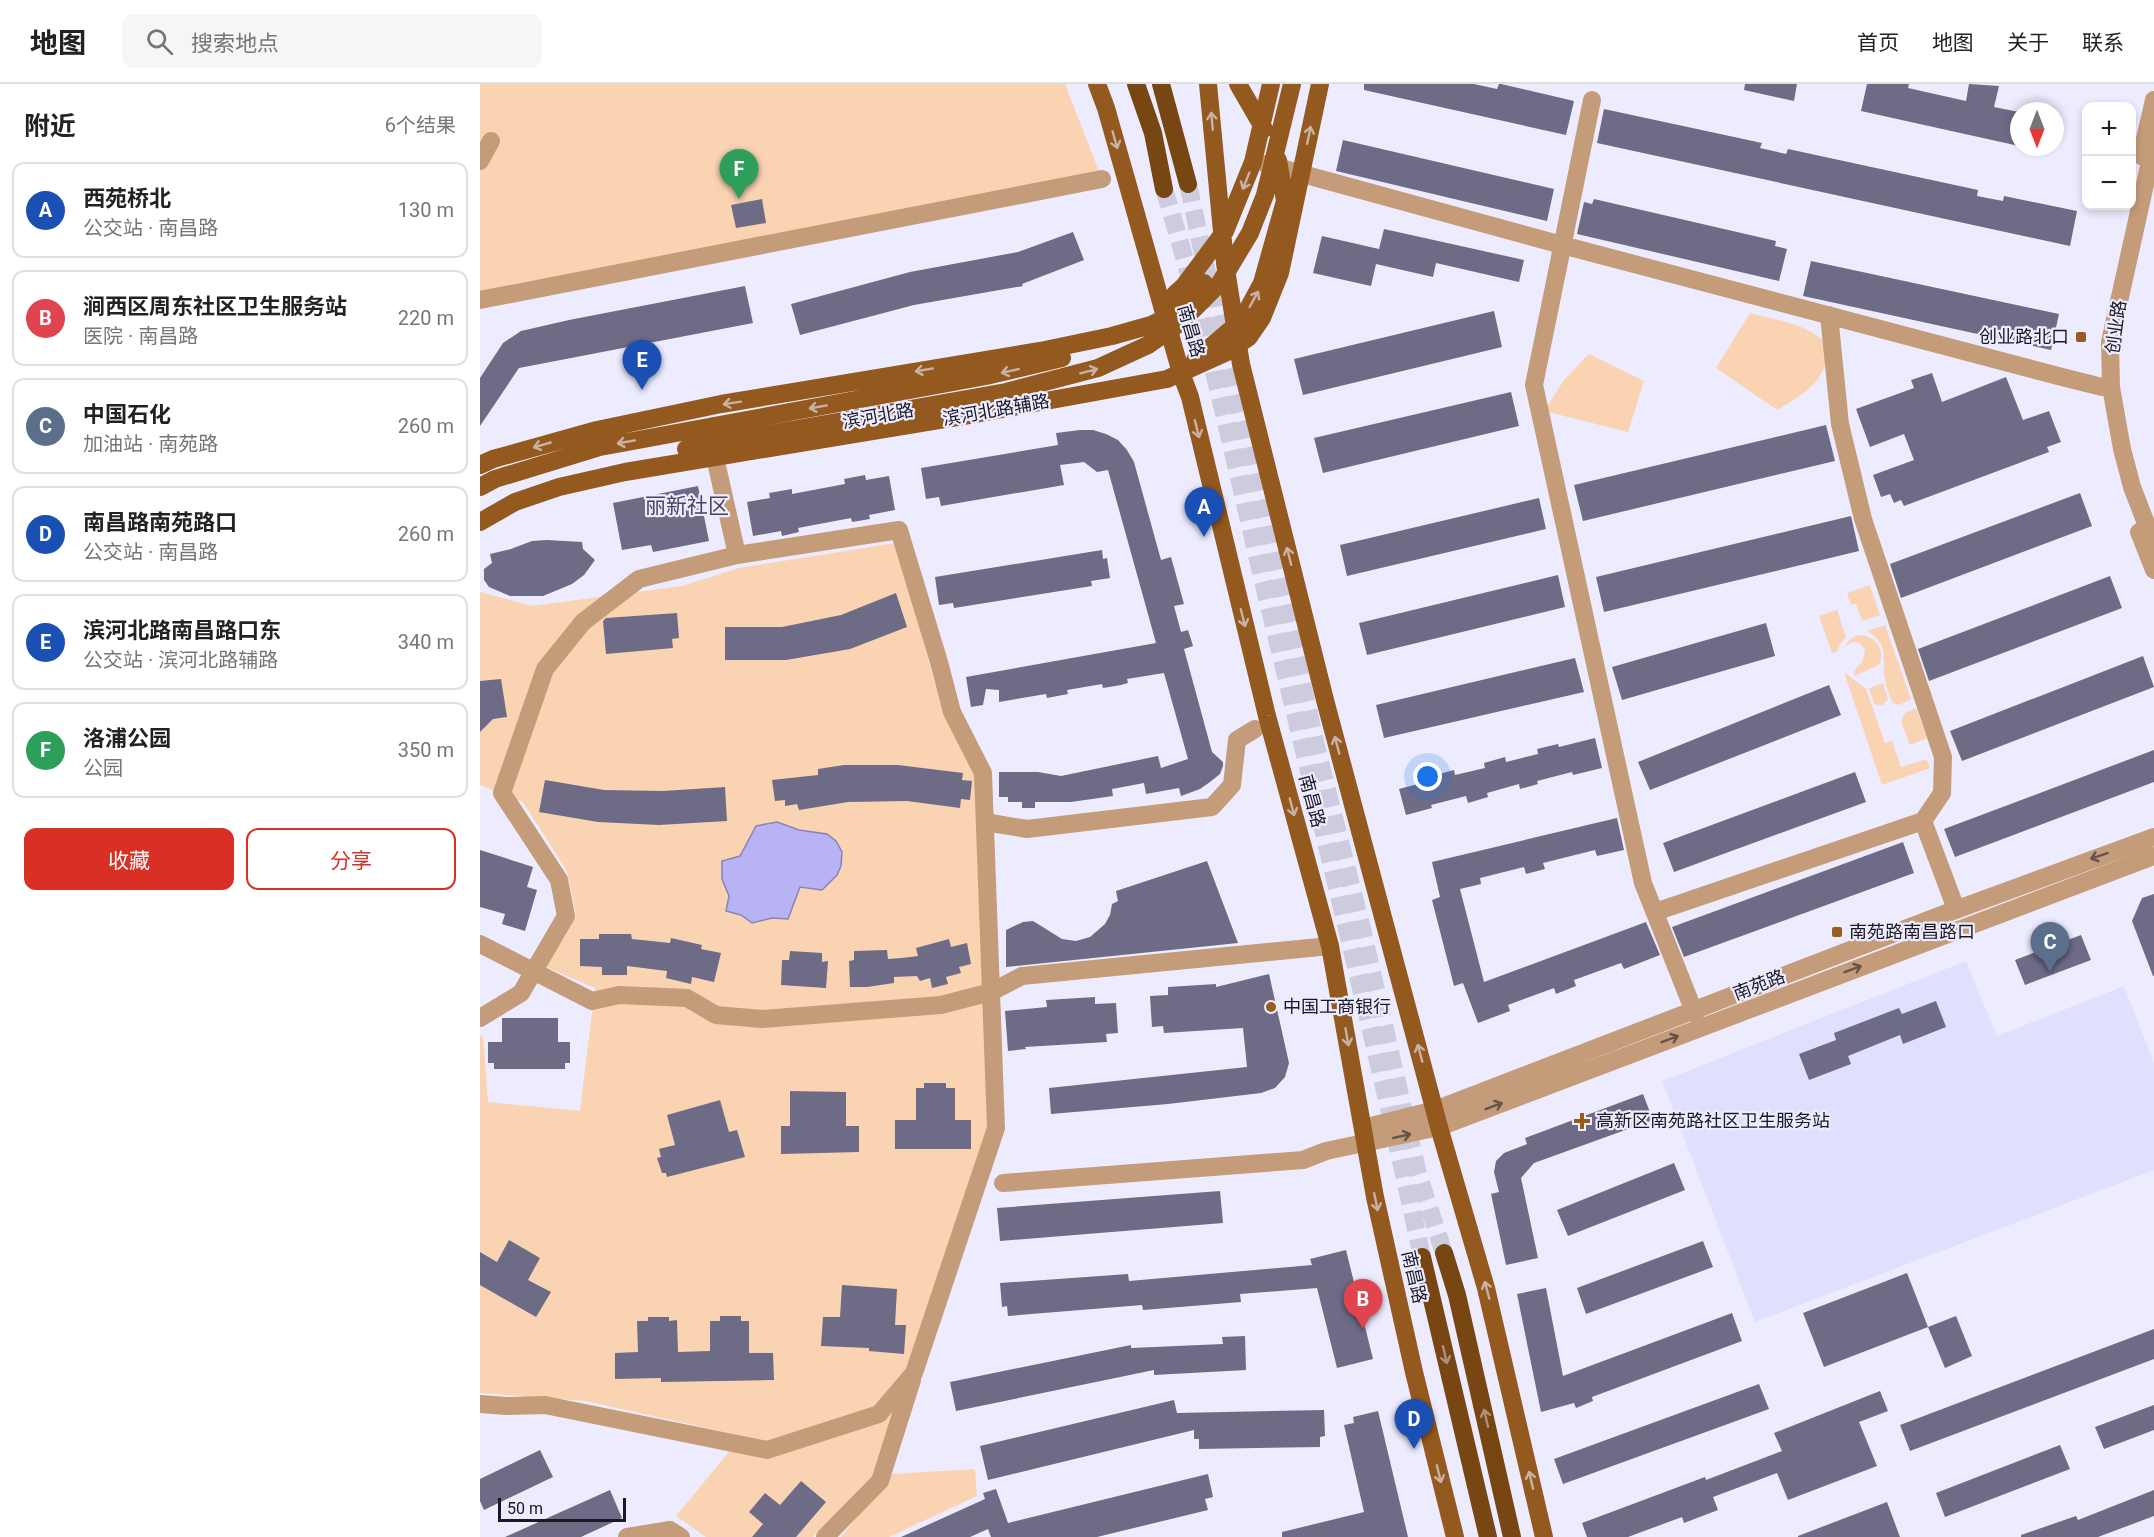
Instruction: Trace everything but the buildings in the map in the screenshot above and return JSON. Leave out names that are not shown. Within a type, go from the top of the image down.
[{"type":"highway","points":[[1136,84],[1152,133],[1164,189]]},
{"type":"highway","points":[[1161,84],[1188,184]]},
{"type":"highway","name":"南昌路","points":[[1444,1253],[1458,1295],[1512,1537]]},
{"type":"highway","name":"南昌路","points":[[1422,1257],[1488,1537]]},
{"type":"main road","name":"南昌路","points":[[1097,84],[1190,397],[1267,716],[1330,946],[1375,1197],[1414,1372],[1455,1537]]},
{"type":"main road","points":[[1208,84],[1225,263],[1237,345],[1325,700],[1437,1118],[1486,1288],[1544,1537]]},
{"type":"main road","points":[[610,466],[770,443],[1076,392],[1153,378],[1193,361],[1242,320],[1262,282],[1285,201],[1277,152],[1238,84]]},
{"type":"main road","name":"滨河北路","points":[[480,487],[495,479],[600,447],[986,376],[1085,353],[1124,336],[1184,286],[1225,231],[1253,162],[1271,84]]},
{"type":"main road","points":[[480,465],[493,459],[597,430],[721,404],[1040,351],[1112,336],[1151,325],[1165,318],[1225,263],[1250,216],[1266,164],[1280,84]]},
{"type":"main road","name":"滨河北路","points":[[480,508],[519,491],[610,466],[718,442],[1006,392],[1098,368],[1148,345],[1181,322],[1220,283],[1250,233],[1265,195],[1292,84]]},
{"type":"main road","name":"滨河北路辅路","points":[[480,522],[515,502],[560,487],[625,472],[1167,379],[1227,352],[1249,337],[1262,318],[1280,273],[1320,84]]},
{"type":"street","points":[[1592,100],[1534,385],[1643,883],[1694,1012]]},
{"type":"street","points":[[2136,183],[2154,100]]},
{"type":"street","points":[[480,161],[491,141]]},
{"type":"street","name":"创业路","points":[[2154,144],[2110,342],[2107,387],[2132,487],[2154,544]]},
{"type":"street","points":[[1266,164],[1562,245],[2107,387]]},
{"type":"street","points":[[480,300],[1102,179]]},
{"type":"street","name":"创业路","points":[[2129,210],[2101,340],[2113,451],[2124,490],[2154,570]]},
{"type":"street","points":[[1655,912],[1923,821],[1942,793],[1943,757],[1863,519],[1840,424],[1829,315]]},
{"type":"street","points":[[708,428],[736,555]]},
{"type":"street","points":[[480,1018],[521,993],[566,916],[559,880],[502,793],[545,669],[583,622],[639,579],[736,555],[899,530],[952,712],[983,773],[996,1128],[880,1481],[825,1537]]},
{"type":"street","points":[[985,822],[1027,829],[1212,807],[1232,785],[1237,740],[1255,729]]},
{"type":"street","points":[[1923,821],[1956,909]]},
{"type":"street","name":"南苑路","points":[[1437,1118],[1694,1012],[1956,909],[2154,837]]},
{"type":"street","name":"南苑路","points":[[1003,1183],[1303,1160],[1364,1136],[1437,1118],[2154,856]]},
{"type":"street","points":[[480,944],[533,973],[592,1001],[619,995],[687,998],[716,1015],[762,1019],[941,1005],[991,992],[1022,976],[1330,946]]},
{"type":"street","points":[[480,1404],[545,1405],[766,1450],[879,1414],[914,1373]]},
{"type":"street","points":[[627,1537],[670,1530],[681,1537]]},
{"type":"shaded area","points":[[480,84],[1065,84],[1102,179],[480,300]]},
{"type":"shaded area","points":[[1750,313],[1805,329],[1820,338],[1825,347],[1825,364],[1816,381],[1802,394],[1777,410],[1716,368]]},
{"type":"shaded area","points":[[1589,354],[1644,381],[1628,432],[1544,411],[1564,380]]},
{"type":"shaded area","points":[[896,543],[943,713],[977,779],[990,1127],[872,1476],[813,1537],[706,1537],[676,1516],[742,1436],[586,1401],[480,1393],[480,1037],[483,1036],[488,1102],[580,1111],[595,988],[546,967],[576,915],[567,871],[523,802],[480,785],[480,592],[532,606],[682,586],[739,568]]},
{"type":"shaded area","points":[[1870,585],[1880,615],[1862,621],[1856,604],[1851,605],[1847,593]]},
{"type":"shaded area","points":[[1837,610],[1846,637],[1838,651],[1832,653],[1819,616]]},
{"type":"shaded area","points":[[1885,625],[1911,699],[1899,705],[1893,703],[1886,685],[1882,647],[1867,631]]},
{"type":"shaded area","points":[[1862,635],[1876,642],[1880,649],[1881,659],[1880,664],[1855,676],[1854,671],[1863,661],[1865,649],[1859,643],[1853,642],[1844,647],[1852,638]]},
{"type":"shaded area","points":[[1844,672],[1866,689],[1885,743],[1892,741],[1901,767],[1927,759],[1930,768],[1882,785]]},
{"type":"shaded area","points":[[1883,683],[1888,699],[1882,706],[1874,704],[1869,688]]},
{"type":"shaded area","points":[[1916,708],[1927,738],[1910,745],[1901,721],[1905,713]]},
{"type":"shaded area","points":[[777,822],[799,830],[827,834],[836,841],[842,852],[841,866],[837,875],[822,890],[800,887],[788,919],[772,918],[752,923],[741,915],[726,911],[729,896],[722,879],[722,861],[740,856],[756,826]]},
{"type":"shaded area","points":[[1966,961],[1997,1036],[2124,986],[2154,1063],[2154,1170],[1755,1322],[1662,1081]]},
{"type":"shaded area","points":[[975,1469],[977,1496],[889,1537],[841,1537],[892,1474]]},
{"type":"tunnel","points":[[1188,184],[1223,347],[1252,462],[1317,750],[1362,929],[1418,1174],[1444,1253]]},
{"type":"tunnel","points":[[1164,189],[1195,295],[1368,1017],[1422,1257]]},
{"type":"place","name":"洛浦公园","points":[[739,199]]},
{"type":"place","name":"创业路北口","points":[[2081,337]]},
{"type":"place","name":"滨河北路南昌路口东","points":[[642,390]]},
{"type":"place","name":"西苑桥北","points":[[1204,537]]},
{"type":"place","name":"南苑路南昌路口","points":[[1837,932]]},
{"type":"place","name":"中国石化","points":[[2050,972]]},
{"type":"place","name":"中国工商银行","points":[[1271,1007]]},
{"type":"place","name":"高新区南苑路社区卫生服务站","points":[[1582,1121]]},
{"type":"place","name":"涧西区周东社区卫生服务站","points":[[1363,1329]]},
{"type":"place","name":"南昌路南苑路口","points":[[1414,1449]]},
{"type":"district","name":"丽新社区","points":[[687,506]]}]
